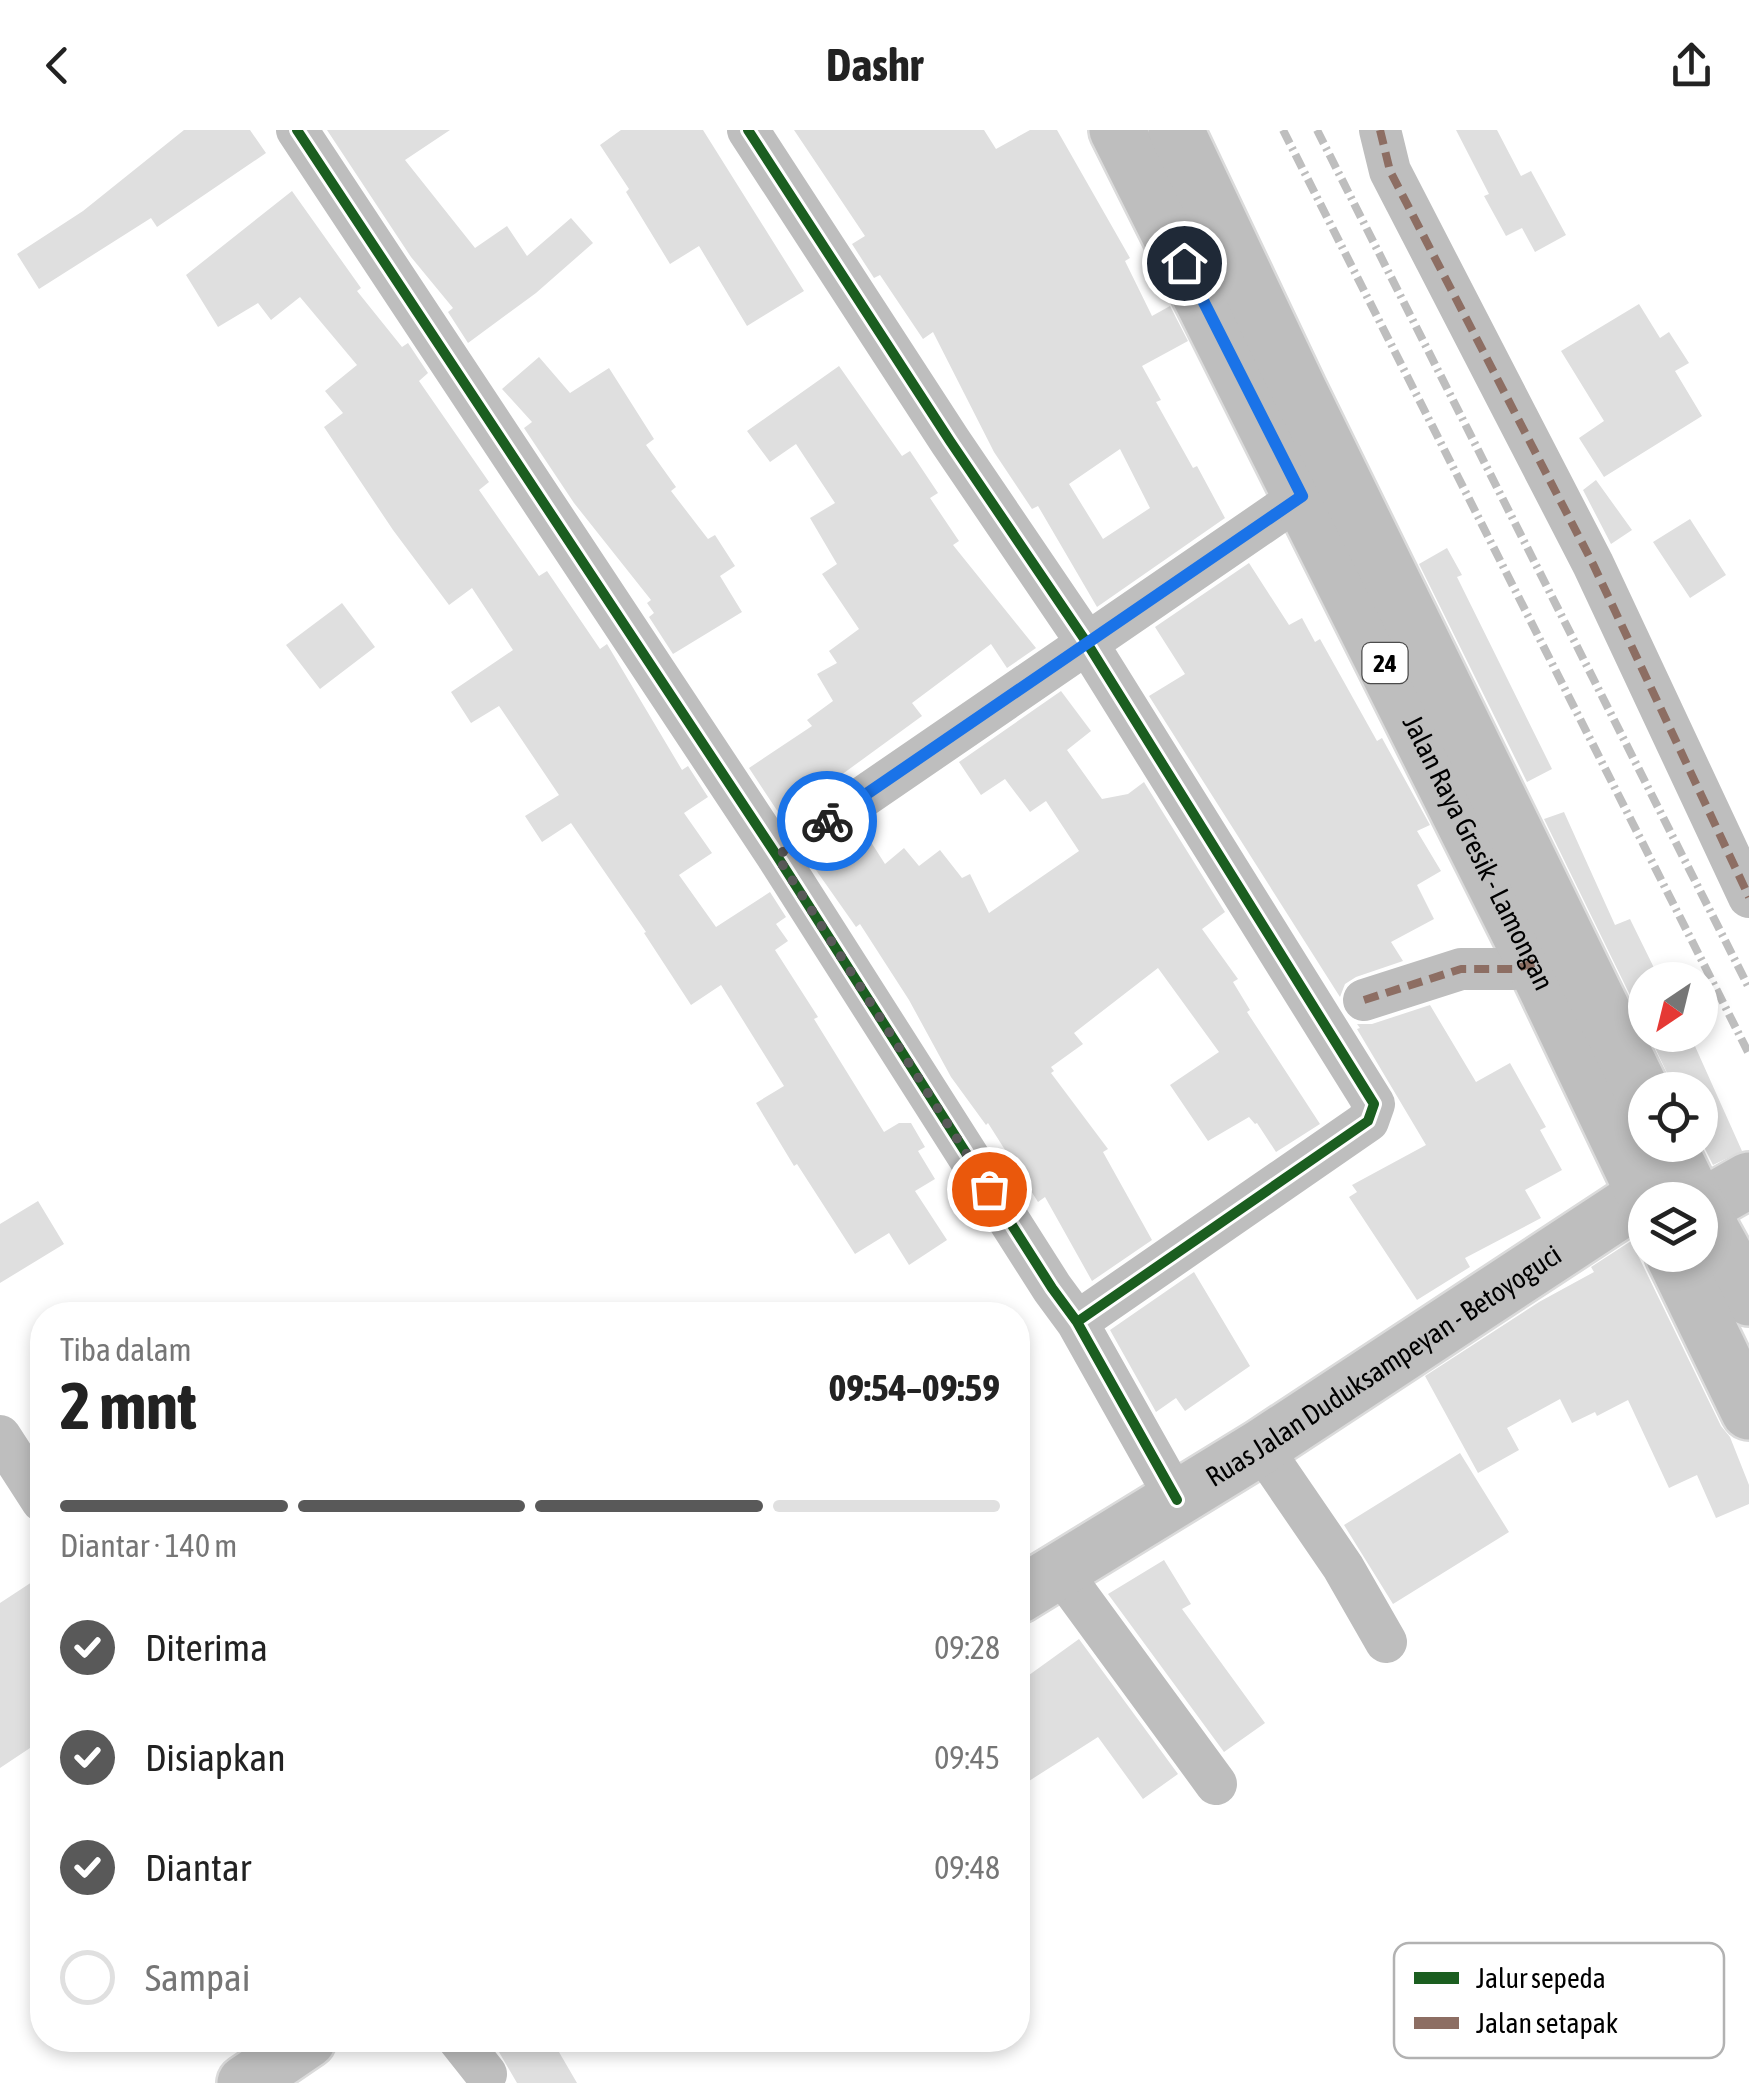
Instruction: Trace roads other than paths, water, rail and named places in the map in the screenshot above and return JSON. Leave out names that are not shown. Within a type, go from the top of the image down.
[{"type":"main road","name":"Jalan Raya Gresik - Lamongan","points":[[1117,130],[1534,964],[1653,1182]]},
{"type":"main road","name":"24","points":[[1176,130],[1298,390],[1633,1072]]},
{"type":"main road","points":[[1718,1198],[1749,1180]]},
{"type":"main road","name":"Ruas Jalan Duduksampeyan - Betoyoguci","points":[[1039,1583],[1628,1219]]},
{"type":"main road","points":[[1718,1242],[1749,1298]]},
{"type":"main road","points":[[1681,1272],[1749,1412]]},
{"type":"main road","points":[[246,2083],[291,2052]]},
{"type":"street","points":[[297,130],[777,856],[1077,1322],[1178,1500]]},
{"type":"street","points":[[748,130],[1086,643],[1374,1104],[1368,1120],[1077,1322]]},
{"type":"street","points":[[1380,130],[1390,170],[1593,564],[1749,898]]},
{"type":"street","points":[[777,856],[1302,496]]},
{"type":"street","points":[[1364,1000],[1461,970],[1514,969],[1534,964]]},
{"type":"street","points":[[0,1436],[30,1482]]},
{"type":"street","points":[[1261,1448],[1342,1568],[1386,1642]]},
{"type":"street","points":[[1039,1583],[1216,1784]]},
{"type":"street","points":[[469,2052],[486,2074]]},
{"type":"railway","points":[[1283,130],[1749,1054]]},
{"type":"railway","points":[[1317,130],[1749,988]]}]
